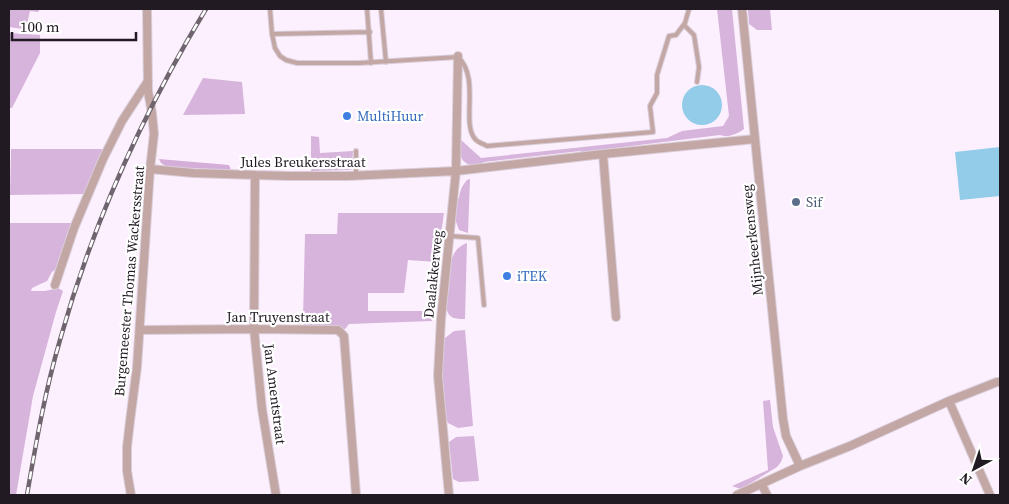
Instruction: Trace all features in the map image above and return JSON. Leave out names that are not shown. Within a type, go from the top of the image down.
[{"type":"street","name":"Burgemeester Thomas Wackersstraat","points":[[131,495],[127,471],[127,446],[137,367],[154,134],[149,99],[147,9]]},
{"type":"street","name":"Mijnheerkensweg","points":[[742,9],[783,419],[786,436],[800,466]]},
{"type":"street","name":"Daalakkerweg","points":[[449,495],[438,376],[441,320],[456,171],[458,56]]},
{"type":"street","points":[[55,285],[74,228],[103,159],[122,121],[148,81]]},
{"type":"street","name":"Jules Breukersstraat","points":[[150,169],[193,173],[255,175],[356,175],[456,171],[755,139]]},
{"type":"street","points":[[603,154],[616,317]]},
{"type":"street","name":"Jan Amentstraat","points":[[255,175],[254,329],[262,409],[276,495]]},
{"type":"street","name":"Jan Truyenstraat","points":[[140,330],[338,330],[344,336],[356,495]]},
{"type":"street","points":[[737,495],[949,401],[1000,382]]},
{"type":"street","points":[[949,401],[990,495]]},
{"type":"street","points":[[762,485],[767,495]]},
{"type":"lane","points":[[270,9],[275,48],[280,56],[297,63],[371,63],[458,56],[469,75],[470,131],[476,140],[487,146],[654,132],[650,106],[657,93],[657,75],[669,36],[676,35],[684,25],[689,9]]},
{"type":"lane","points":[[368,9],[371,63]]},
{"type":"lane","points":[[380,9],[386,62]]},
{"type":"lane","points":[[684,25],[694,35],[699,67],[697,82]]},
{"type":"lane","points":[[272,34],[370,32]]},
{"type":"lane","points":[[356,151],[356,175]]},
{"type":"lane","points":[[450,236],[478,238],[484,305]]},
{"type":"shaded area","points":[[9,9],[40,9],[38,12],[30,11],[27,24],[23,29],[9,27]]},
{"type":"shaded area","points":[[717,9],[732,9],[744,129],[741,131],[729,136],[720,135],[599,150],[590,154],[580,151],[484,162],[478,166],[467,164],[462,158],[460,154],[460,139],[481,158],[667,138],[682,131],[723,126],[729,116]]},
{"type":"shaded area","points":[[748,9],[770,9],[772,30],[757,30],[749,24]]},
{"type":"shaded area","points":[[9,33],[40,35],[40,53],[12,108],[9,108]]},
{"type":"shaded area","points":[[203,78],[242,82],[245,114],[183,115]]},
{"type":"shaded area","points":[[311,136],[319,137],[320,153],[353,151],[351,170],[311,171]]},
{"type":"shaded area","points":[[11,149],[105,149],[85,194],[10,195]]},
{"type":"shaded area","points":[[159,159],[229,165],[231,170],[167,167]]},
{"type":"shaded area","points":[[470,179],[468,233],[459,230],[455,219],[457,198],[459,198],[464,184]]},
{"type":"shaded area","points":[[338,213],[444,213],[437,262],[408,260],[404,293],[368,293],[368,311],[434,311],[432,321],[349,324],[345,329],[304,329],[305,234],[337,234]]},
{"type":"shaded area","points":[[9,223],[72,223],[56,269],[47,281],[32,288],[31,291],[45,291],[58,288],[63,291],[33,396],[16,495],[9,495]]},
{"type":"shaded area","points":[[467,243],[465,319],[458,319],[450,316],[446,307],[449,273],[454,254]]},
{"type":"shaded area","points":[[465,330],[473,426],[458,428],[448,423],[444,416],[440,374],[441,345],[445,338],[454,331]]},
{"type":"shaded area","points":[[770,400],[773,427],[783,456],[781,462],[777,467],[741,489],[732,486],[768,470],[763,401]]},
{"type":"shaded area","points":[[474,436],[479,481],[459,482],[453,479],[449,442],[456,437]]},
{"type":"water","points":[[702,85],[716,91],[722,105],[716,119],[702,125],[688,119],[682,105],[688,91]]},
{"type":"water","points":[[1000,147],[1000,196],[960,200],[955,152]]},
{"type":"railway","points":[[27,495],[50,378],[73,296],[88,253],[104,211],[141,128],[161,88],[206,9]]},
{"type":"place","name":"MultiHuur","points":[[347,116]]},
{"type":"place","name":"Sif","points":[[796,202]]},
{"type":"place","name":"iTEK","points":[[507,276]]}]
